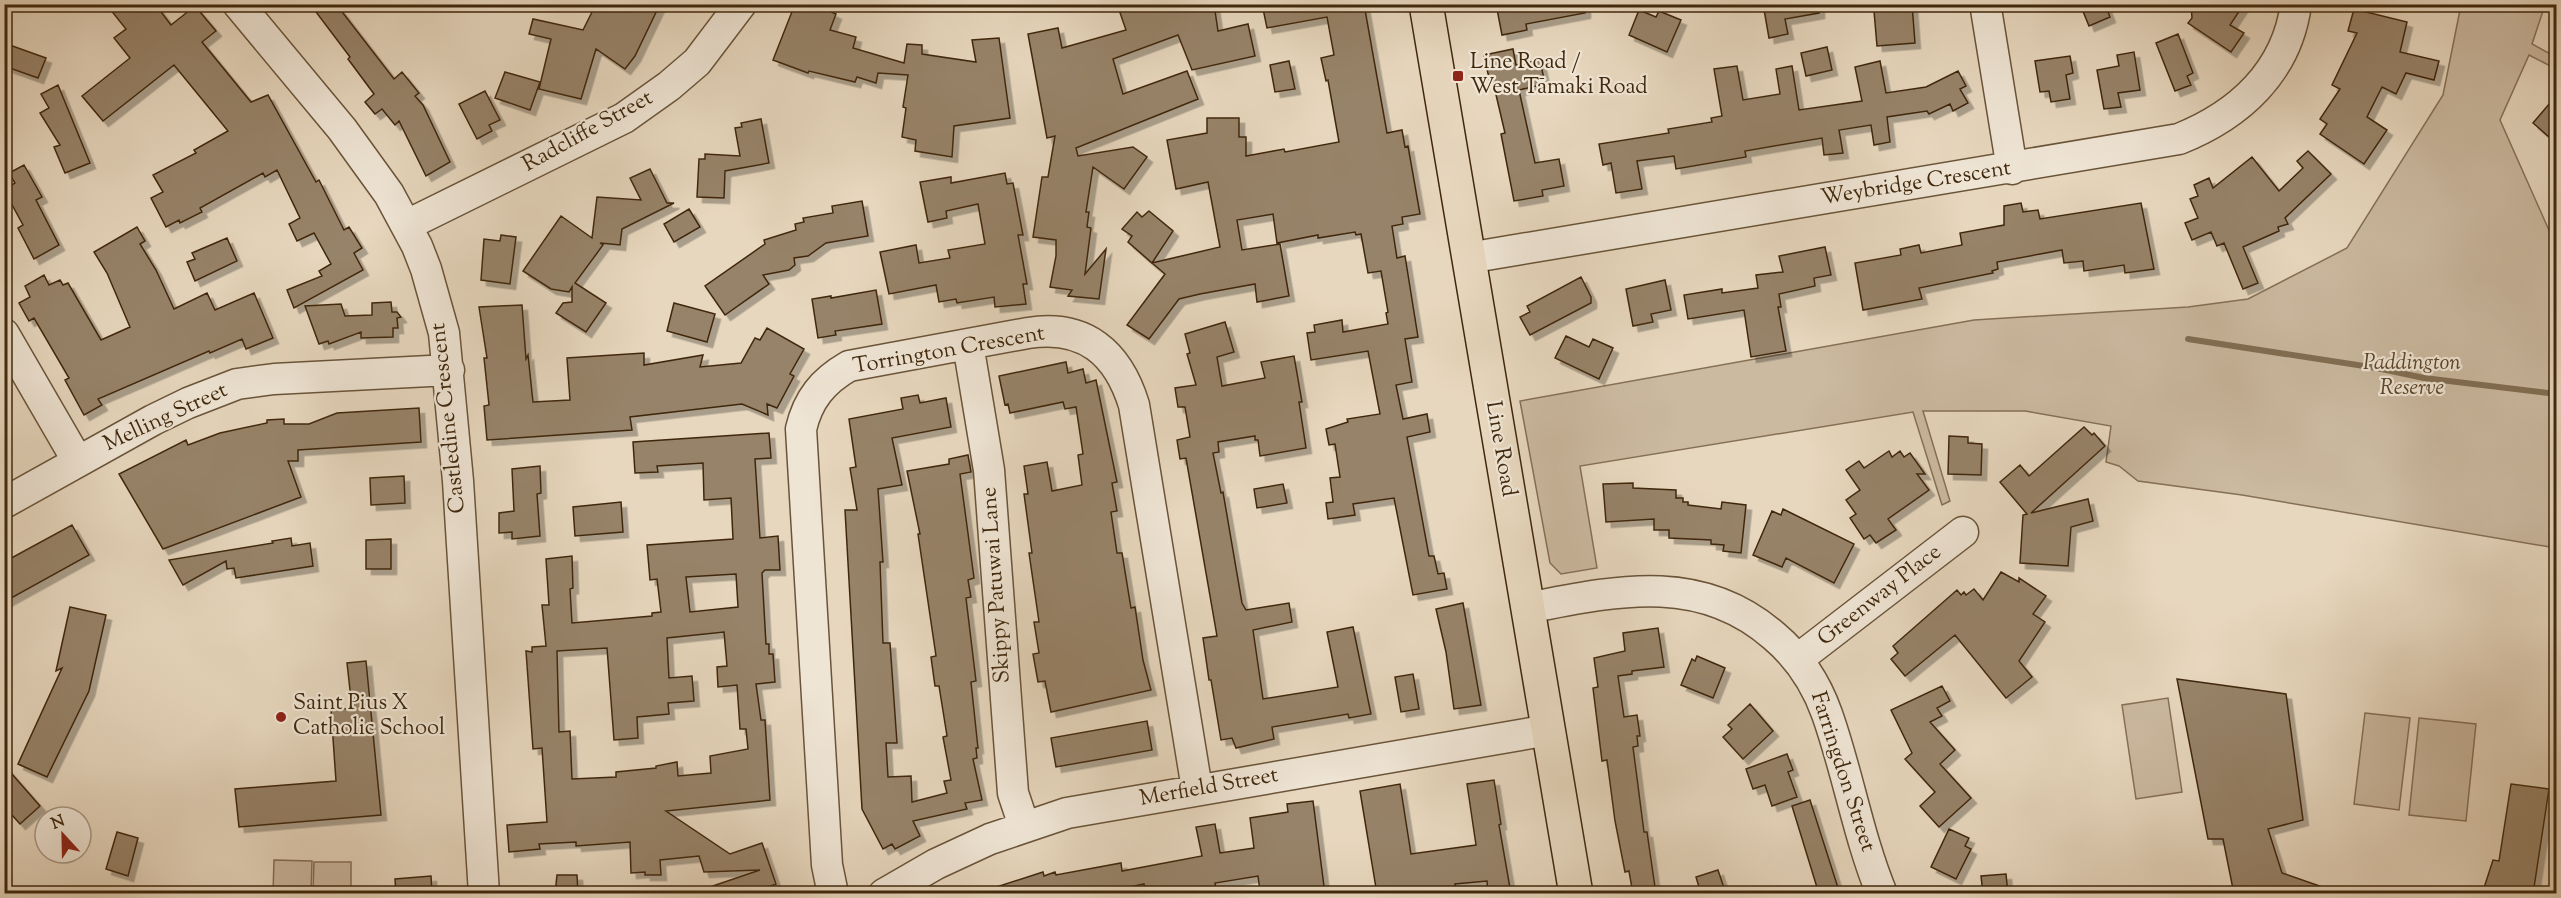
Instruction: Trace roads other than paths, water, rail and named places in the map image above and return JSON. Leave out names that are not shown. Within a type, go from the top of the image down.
[{"type":"main road","name":"Line Road","points":[[1426,4],[1576,894]]},
{"type":"street","name":"Castledine Crescent","points":[[238,4],[368,162],[407,225],[426,269],[444,333],[458,481],[484,894]]},
{"type":"street","name":"Radcliffe Street","points":[[407,225],[624,118],[669,86],[697,62],[741,4]]},
{"type":"street","name":"Weybridge Crescent","points":[[1468,258],[2179,139],[2224,118],[2246,100],[2272,69],[2285,42],[2296,4]]},
{"type":"street","points":[[1986,9],[2012,168]]},
{"type":"street","name":"Torrington Crescent","points":[[833,894],[827,866],[801,442],[804,415],[816,393],[825,382],[849,366],[1037,332],[1069,334],[1100,347],[1119,369],[1128,385],[1134,405],[1197,789]]},
{"type":"street","points":[[4,333],[77,460]]},
{"type":"street","name":"Skippy Patuwai Lane","points":[[968,344],[989,470],[1013,793],[1024,826]]},
{"type":"street","name":"Melling Street","points":[[4,503],[77,460],[188,403],[237,384],[274,379],[448,370]]},
{"type":"street","name":"Greenway Place","points":[[1798,659],[1962,532]]},
{"type":"street","name":"Farringdon Street","points":[[1527,608],[1649,590],[1695,594],[1747,615],[1775,636],[1798,659],[1814,684],[1827,714],[1882,894]]},
{"type":"street","name":"Merfield Street","points":[[884,894],[964,851],[1024,826],[1067,813],[1549,730]]},
{"type":"waterway","points":[[2188,339],[2377,368],[2424,378],[2556,394]]},
{"type":"place","name":"Line Road / West Tāmaki Road","points":[[1458,76]]},
{"type":"place","name":"Saint Pius X Catholic School","points":[[281,717]]},
{"type":"park label","name":"Paddington Reserve","points":[[2412,376]]}]
